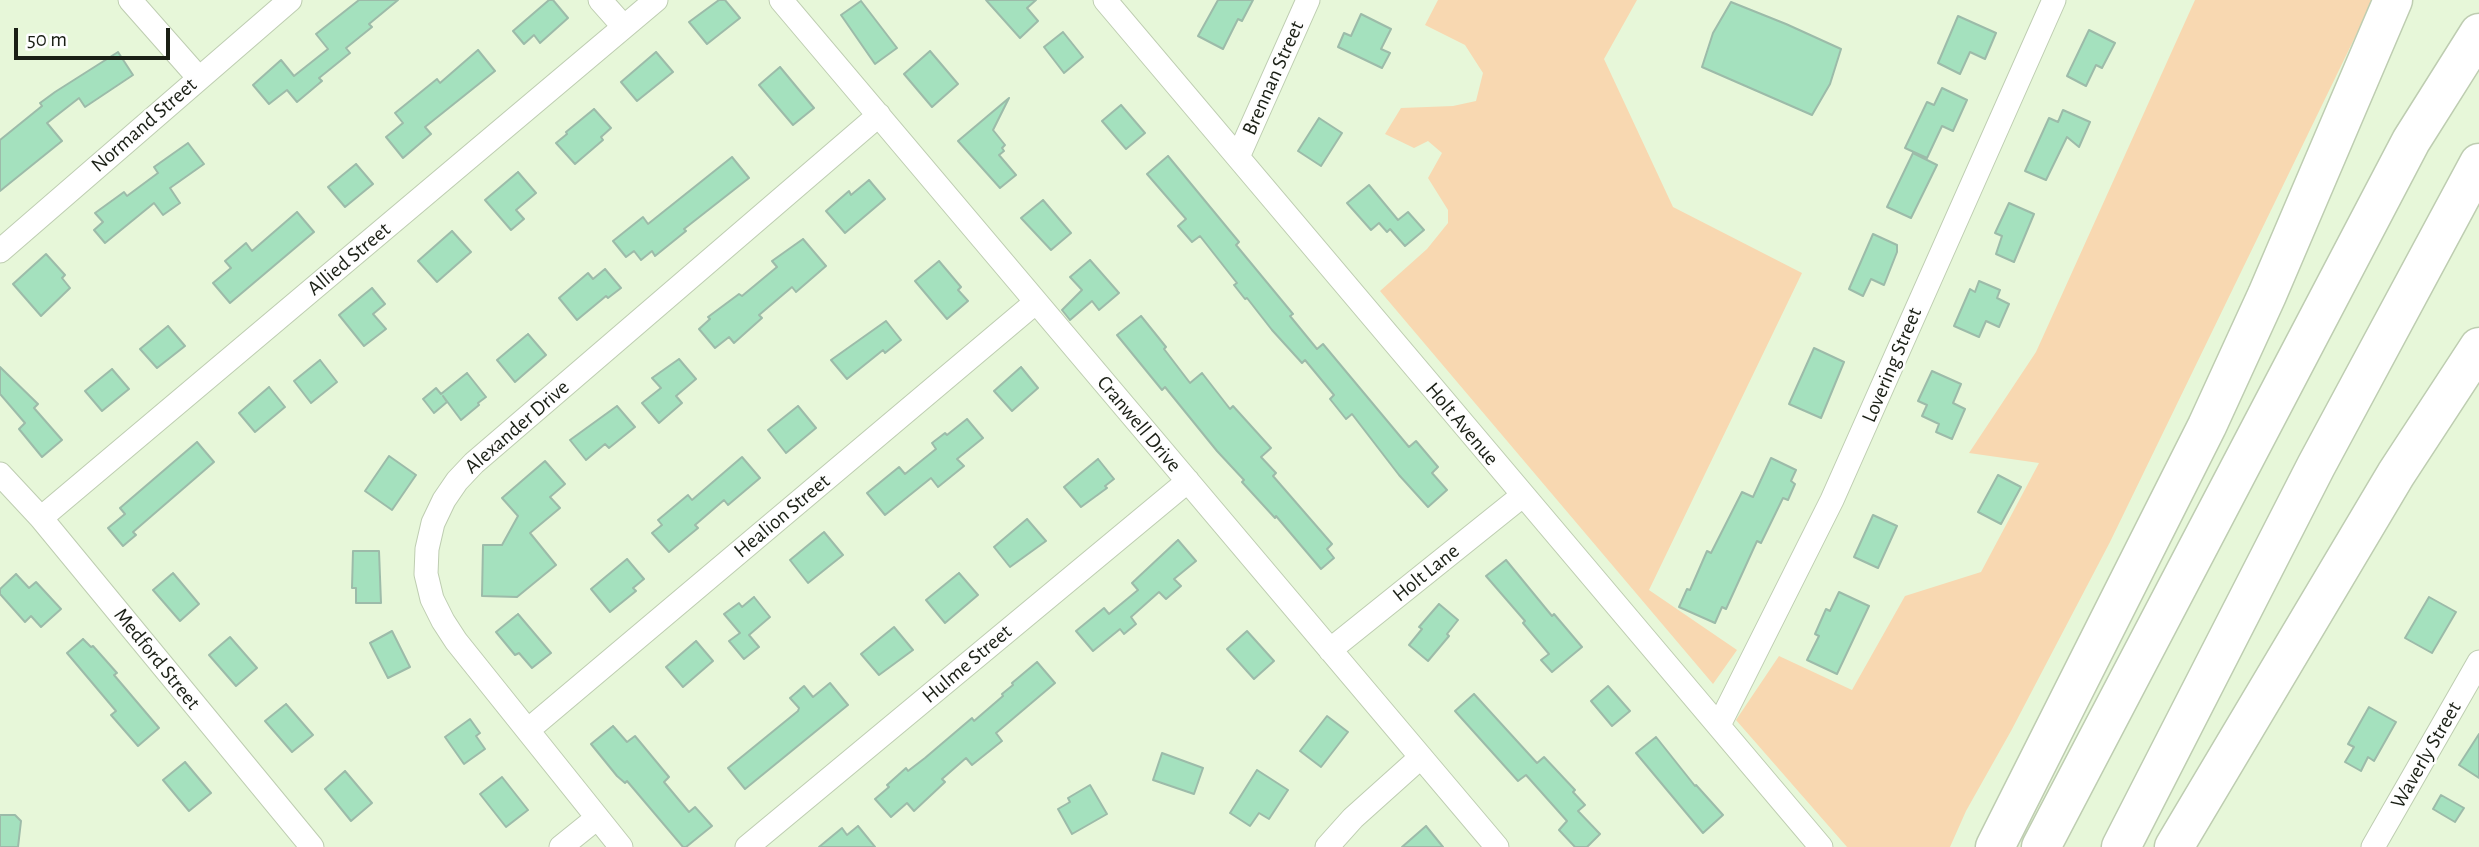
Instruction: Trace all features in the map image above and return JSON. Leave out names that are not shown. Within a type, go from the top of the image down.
[{"type":"highway","points":[[1995,847],[2207,426],[2267,295],[2393,0]]},
{"type":"highway","points":[[2041,847],[2411,141],[2479,33]]},
{"type":"highway","points":[[2121,847],[2323,454],[2479,163]]},
{"type":"highway","points":[[2174,847],[2396,474],[2479,348]]},
{"type":"street","points":[[130,0],[198,78]]},
{"type":"street","name":"Normand Street","points":[[0,251],[290,0]]},
{"type":"street","points":[[600,0],[624,27]]},
{"type":"street","name":"Allied Street","points":[[41,518],[656,0]]},
{"type":"street","name":"Cranwell Drive","points":[[781,0],[1497,847]]},
{"type":"street","name":"Holt Avenue","points":[[1105,0],[1821,847]]},
{"type":"street","name":"Brennan Street","points":[[1238,157],[1308,0]]},
{"type":"street","name":"Lovering Street","points":[[1719,726],[1832,500],[2054,0]]},
{"type":"street","name":"Alexander Drive","points":[[621,847],[456,641],[432,599],[426,574],[427,549],[433,523],[443,500],[474,463],[878,115]]},
{"type":"street","name":"Healion Street","points":[[528,730],[1036,302]]},
{"type":"street","name":"Medford Street","points":[[0,474],[41,518],[312,847]]},
{"type":"street","name":"Hulme Street","points":[[747,847],[1188,481]]},
{"type":"street","name":"Holt Lane","points":[[1330,650],[1522,496]]},
{"type":"street","name":"Waverly Street","points":[[2373,847],[2479,662]]},
{"type":"street","points":[[1328,847],[1353,818],[1421,757]]},
{"type":"street","points":[[561,847],[597,818]]},
{"type":"shaded area","points":[[1438,0],[1637,0],[1604,59],[1673,207],[1802,273],[1649,590],[1737,650],[1713,684],[1380,291],[1427,249],[1448,223],[1448,210],[1428,178],[1442,153],[1428,141],[1414,148],[1385,134],[1401,108],[1453,106],[1476,101],[1483,73],[1465,45],[1425,25]]},
{"type":"shaded area","points":[[2195,0],[2373,0],[2110,542],[1966,811],[1950,847],[1847,847],[1736,720],[1779,656],[1852,690],[1905,596],[1981,572],[2039,463],[1969,453],[2036,352]]},
{"type":"building","points":[[359,0],[398,0],[369,24],[372,27],[346,48],[350,53],[319,78],[322,81],[297,102],[287,90],[269,104],[253,85],[281,60],[294,76],[328,49],[316,34]]},
{"type":"building","points":[[549,0],[553,0],[568,18],[540,43],[534,35],[524,44],[513,31]]},
{"type":"building","points":[[719,0],[725,0],[740,18],[707,44],[689,22]]},
{"type":"building","points":[[986,0],[1036,0],[1027,8],[1038,21],[1020,38]]},
{"type":"building","points":[[1218,0],[1253,0],[1242,21],[1238,19],[1223,49],[1198,36]]},
{"type":"building","points":[[861,1],[897,48],[875,64],[841,15]]},
{"type":"building","points":[[1731,2],[1841,49],[1830,84],[1812,115],[1702,67],[1713,33]]},
{"type":"building","points":[[1361,14],[1391,29],[1381,49],[1390,53],[1382,68],[1338,47],[1344,33],[1351,36]]},
{"type":"building","points":[[1958,16],[1996,33],[1985,59],[1970,52],[1960,74],[1938,63]]},
{"type":"building","points":[[2089,30],[2115,43],[2102,68],[2096,65],[2086,86],[2067,76]]},
{"type":"building","points":[[1063,32],[1083,57],[1064,73],[1044,47]]},
{"type":"building","points":[[478,50],[495,71],[425,127],[431,134],[403,158],[386,137],[403,123],[395,113],[437,79],[440,83]]},
{"type":"building","points":[[930,51],[958,84],[932,107],[904,74]]},
{"type":"building","points":[[118,52],[133,75],[85,107],[79,98],[47,123],[62,141],[0,191],[0,140],[42,106],[40,103]]},
{"type":"building","points":[[656,52],[673,72],[637,101],[621,82]]},
{"type":"building","points":[[780,67],[814,108],[793,125],[759,85]]},
{"type":"building","points":[[1942,88],[1967,100],[1953,131],[1942,126],[1927,158],[1905,148],[1927,102],[1934,105]]},
{"type":"building","points":[[1009,98],[993,130],[1005,145],[1002,148],[1004,151],[999,155],[1016,175],[1000,188],[958,141]]},
{"type":"building","points":[[1121,105],[1145,133],[1126,149],[1102,121]]},
{"type":"building","points":[[594,109],[611,128],[601,137],[603,140],[575,164],[556,143]]},
{"type":"building","points":[[2063,110],[2090,122],[2079,147],[2067,137],[2046,180],[2025,171],[2049,118],[2058,122]]},
{"type":"building","points":[[1319,118],[1342,133],[1321,166],[1298,151]]},
{"type":"building","points":[[188,143],[204,164],[170,188],[180,203],[163,215],[154,203],[105,243],[94,230],[103,222],[95,213],[124,192],[127,196],[158,173],[154,167]]},
{"type":"building","points":[[1913,153],[1937,165],[1911,218],[1887,207]]},
{"type":"building","points":[[1168,156],[1239,242],[1236,245],[1293,314],[1290,316],[1317,349],[1323,344],[1409,447],[1416,441],[1438,467],[1432,473],[1447,490],[1428,507],[1399,475],[1352,414],[1346,419],[1330,399],[1334,395],[1305,360],[1302,363],[1247,298],[1245,299],[1234,285],[1237,283],[1200,236],[1192,242],[1178,226],[1186,219],[1147,174]]},
{"type":"building","points":[[732,157],[749,178],[684,229],[686,231],[655,256],[652,251],[641,260],[634,251],[626,257],[613,241],[643,217],[648,224]]},
{"type":"building","points":[[356,164],[373,184],[345,207],[328,187]]},
{"type":"building","points":[[518,172],[536,193],[516,210],[524,219],[511,230],[485,200]]},
{"type":"building","points":[[869,180],[885,199],[845,233],[826,211],[849,191],[851,195]]},
{"type":"building","points":[[1369,185],[1398,220],[1408,212],[1424,230],[1405,246],[1390,229],[1387,232],[1379,223],[1371,230],[1347,203]]},
{"type":"building","points":[[1043,200],[1071,233],[1051,250],[1021,218]]},
{"type":"building","points":[[2009,203],[2034,214],[2014,262],[1996,254],[2002,236],[1995,233]]},
{"type":"building","points":[[297,212],[314,232],[230,303],[213,283],[231,268],[225,261],[246,243],[252,251]]},
{"type":"building","points":[[452,231],[471,252],[437,282],[418,261]]},
{"type":"building","points":[[1873,234],[1897,245],[1897,252],[1884,285],[1871,279],[1863,296],[1849,289]]},
{"type":"building","points":[[803,239],[826,266],[796,292],[792,287],[759,315],[762,318],[734,343],[729,337],[715,348],[699,329],[710,319],[708,317],[739,294],[742,296],[777,267],[772,261]]},
{"type":"building","points":[[46,254],[65,275],[62,278],[70,288],[41,316],[13,284]]},
{"type":"building","points":[[1090,260],[1119,293],[1099,310],[1092,301],[1070,320],[1062,310],[1082,290],[1070,277]]},
{"type":"building","points":[[939,261],[961,287],[958,290],[968,301],[947,319],[915,281]]},
{"type":"building","points":[[605,269],[621,288],[608,298],[606,296],[577,320],[559,298],[588,273],[593,279]]},
{"type":"building","points":[[1979,281],[2000,290],[1997,298],[2009,304],[1999,327],[1986,321],[1979,337],[1954,326],[1970,289],[1975,292]]},
{"type":"building","points":[[372,288],[385,304],[373,314],[386,329],[364,346],[339,315]]},
{"type":"building","points":[[1141,316],[1190,383],[1202,373],[1230,409],[1233,406],[1271,448],[1261,457],[1276,473],[1273,476],[1332,544],[1327,549],[1334,558],[1321,569],[1276,516],[1275,518],[1242,482],[1244,480],[1165,387],[1162,390],[1117,335]]},
{"type":"building","points":[[886,321],[901,340],[885,353],[883,350],[847,379],[831,360]]},
{"type":"building","points":[[168,326],[185,346],[157,368],[140,349]]},
{"type":"building","points":[[528,334],[546,355],[515,382],[497,360]]},
{"type":"building","points":[[1814,348],[1844,362],[1821,418],[1789,404]]},
{"type":"building","points":[[679,359],[696,379],[676,396],[682,403],[659,423],[642,403],[661,388],[652,378]]},
{"type":"building","points":[[320,360],[337,382],[311,403],[294,381]]},
{"type":"building","points":[[0,367],[38,404],[34,408],[62,440],[42,457],[19,429],[25,423],[0,394]]},
{"type":"building","points":[[1021,367],[1038,388],[1012,411],[994,391]]},
{"type":"building","points":[[112,369],[129,389],[102,411],[85,391]]},
{"type":"building","points":[[1932,371],[1961,384],[1953,403],[1965,409],[1952,439],[1936,432],[1939,424],[1922,416],[1927,405],[1918,401]]},
{"type":"building","points":[[467,373],[486,397],[461,420],[443,396],[447,402],[434,413],[423,399],[436,388],[441,394]]},
{"type":"building","points":[[269,387],[285,407],[255,432],[239,413]]},
{"type":"building","points":[[617,406],[635,427],[609,448],[605,444],[586,460],[570,440]]},
{"type":"building","points":[[798,406],[816,428],[786,453],[768,430]]},
{"type":"building","points":[[967,419],[983,438],[957,459],[964,466],[938,487],[931,478],[885,515],[867,493],[899,467],[905,474],[936,449],[932,443]]},
{"type":"building","points":[[197,442],[214,462],[133,532],[136,535],[123,546],[108,528],[125,514],[120,508]]},
{"type":"building","points":[[389,456],[416,475],[392,510],[365,491]]},
{"type":"building","points":[[742,457],[760,478],[728,505],[724,500],[695,525],[698,528],[669,552],[652,533],[662,525],[658,520],[688,495],[692,500]]},
{"type":"building","points":[[1771,458],[1796,470],[1791,481],[1795,484],[1788,500],[1783,498],[1761,543],[1757,541],[1726,609],[1722,607],[1715,623],[1679,607],[1687,589],[1690,590],[1707,551],[1711,553],[1742,492],[1753,497]]},
{"type":"building","points":[[1098,459],[1114,479],[1105,486],[1107,488],[1081,507],[1064,487]]},
{"type":"building","points":[[545,461],[565,484],[550,497],[560,508],[530,533],[556,565],[517,597],[482,596],[483,545],[502,545],[518,516],[502,498]]},
{"type":"building","points":[[1998,475],[2021,487],[2001,524],[1978,512]]},
{"type":"building","points":[[1873,515],[1897,526],[1878,568],[1854,557]]},
{"type":"building","points":[[1027,519],[1046,541],[1010,567],[994,547]]},
{"type":"building","points":[[824,532],[843,555],[808,583],[790,560]]},
{"type":"building","points":[[1178,540],[1196,561],[1174,579],[1181,586],[1166,599],[1159,592],[1131,617],[1136,624],[1124,634],[1120,629],[1093,651],[1076,631],[1104,608],[1109,614],[1138,590],[1132,583]]},
{"type":"building","points":[[353,551],[379,551],[381,603],[356,603],[356,588],[352,588]]},
{"type":"building","points":[[627,559],[644,579],[633,588],[636,591],[610,612],[591,589]]},
{"type":"building","points":[[1506,560],[1552,616],[1554,614],[1582,647],[1552,672],[1541,660],[1549,654],[1486,576]]},
{"type":"building","points":[[173,573],[199,604],[180,621],[153,590]]},
{"type":"building","points":[[959,573],[978,595],[945,623],[926,600]]},
{"type":"building","points":[[16,574],[29,588],[36,582],[61,609],[41,627],[31,616],[25,622],[0,594],[0,589]]},
{"type":"building","points":[[1839,592],[1869,606],[1837,674],[1807,660],[1819,636],[1815,634],[1826,609],[1830,611]]},
{"type":"building","points":[[754,597],[770,617],[749,635],[759,647],[744,659],[729,641],[740,633],[724,614],[739,603],[742,607]]},
{"type":"building","points":[[2429,597],[2456,612],[2432,653],[2405,638]]},
{"type":"building","points":[[1439,604],[1458,620],[1447,634],[1449,636],[1428,661],[1409,645],[1422,629],[1419,627]]},
{"type":"building","points":[[518,614],[551,653],[532,668],[519,653],[515,655],[496,632]]},
{"type":"building","points":[[894,627],[913,650],[879,675],[861,654]]},
{"type":"building","points":[[392,631],[410,667],[388,678],[370,643]]},
{"type":"building","points":[[1247,631],[1274,661],[1254,679],[1227,649]]},
{"type":"building","points":[[230,637],[257,668],[236,686],[209,655]]},
{"type":"building","points":[[83,639],[93,646],[117,673],[114,675],[159,728],[138,746],[111,715],[116,711],[67,653]]},
{"type":"building","points":[[696,641],[713,661],[683,687],[666,667]]},
{"type":"building","points":[[1037,662],[1055,683],[996,733],[1002,741],[972,765],[966,758],[942,779],[945,782],[914,811],[907,803],[891,817],[875,799],[889,787],[887,785],[906,768],[908,771],[925,758],[972,718],[974,721]]},
{"type":"building","points":[[830,683],[848,705],[745,789],[728,768],[798,711],[799,708],[790,698],[804,686],[813,697]]},
{"type":"building","points":[[1608,686],[1630,711],[1612,726],[1591,701]]},
{"type":"building","points":[[1474,694],[1537,763],[1544,757],[1575,790],[1573,792],[1585,805],[1578,811],[1600,834],[1587,847],[1575,847],[1559,830],[1567,821],[1526,775],[1518,781],[1455,711]]},
{"type":"building","points":[[286,704],[313,735],[292,752],[265,721]]},
{"type":"building","points":[[2369,707],[2396,722],[2374,761],[2368,757],[2361,771],[2345,762],[2354,747],[2348,744]]},
{"type":"building","points":[[1327,716],[1348,732],[1321,767],[1300,751]]},
{"type":"building","points":[[470,719],[480,733],[476,736],[485,749],[464,764],[445,737]]},
{"type":"building","points":[[613,726],[627,742],[635,736],[669,777],[664,782],[689,812],[695,807],[712,826],[686,847],[683,847],[627,781],[625,783],[617,776],[591,744]]},
{"type":"building","points":[[2479,734],[2479,778],[2459,765]]},
{"type":"building","points":[[1656,737],[1695,786],[1723,815],[1703,833],[1636,753]]},
{"type":"building","points":[[1162,753],[1203,768],[1194,794],[1153,780]]},
{"type":"building","points":[[185,762],[211,793],[189,811],[163,780]]},
{"type":"building","points":[[1257,770],[1288,790],[1269,819],[1259,813],[1250,826],[1230,813]]},
{"type":"building","points":[[345,771],[372,803],[351,821],[325,789]]},
{"type":"building","points":[[502,777],[528,810],[506,827],[480,794]]},
{"type":"building","points":[[1090,785],[1107,814],[1072,834],[1058,809],[1070,802],[1068,798]]},
{"type":"building","points":[[2441,795],[2464,808],[2455,822],[2433,809]]},
{"type":"building","points":[[0,815],[15,815],[21,821],[18,847],[0,847]]},
{"type":"building","points":[[858,826],[875,847],[819,847],[842,828],[847,835]]},
{"type":"building","points":[[1426,826],[1443,847],[1402,847]]}]
